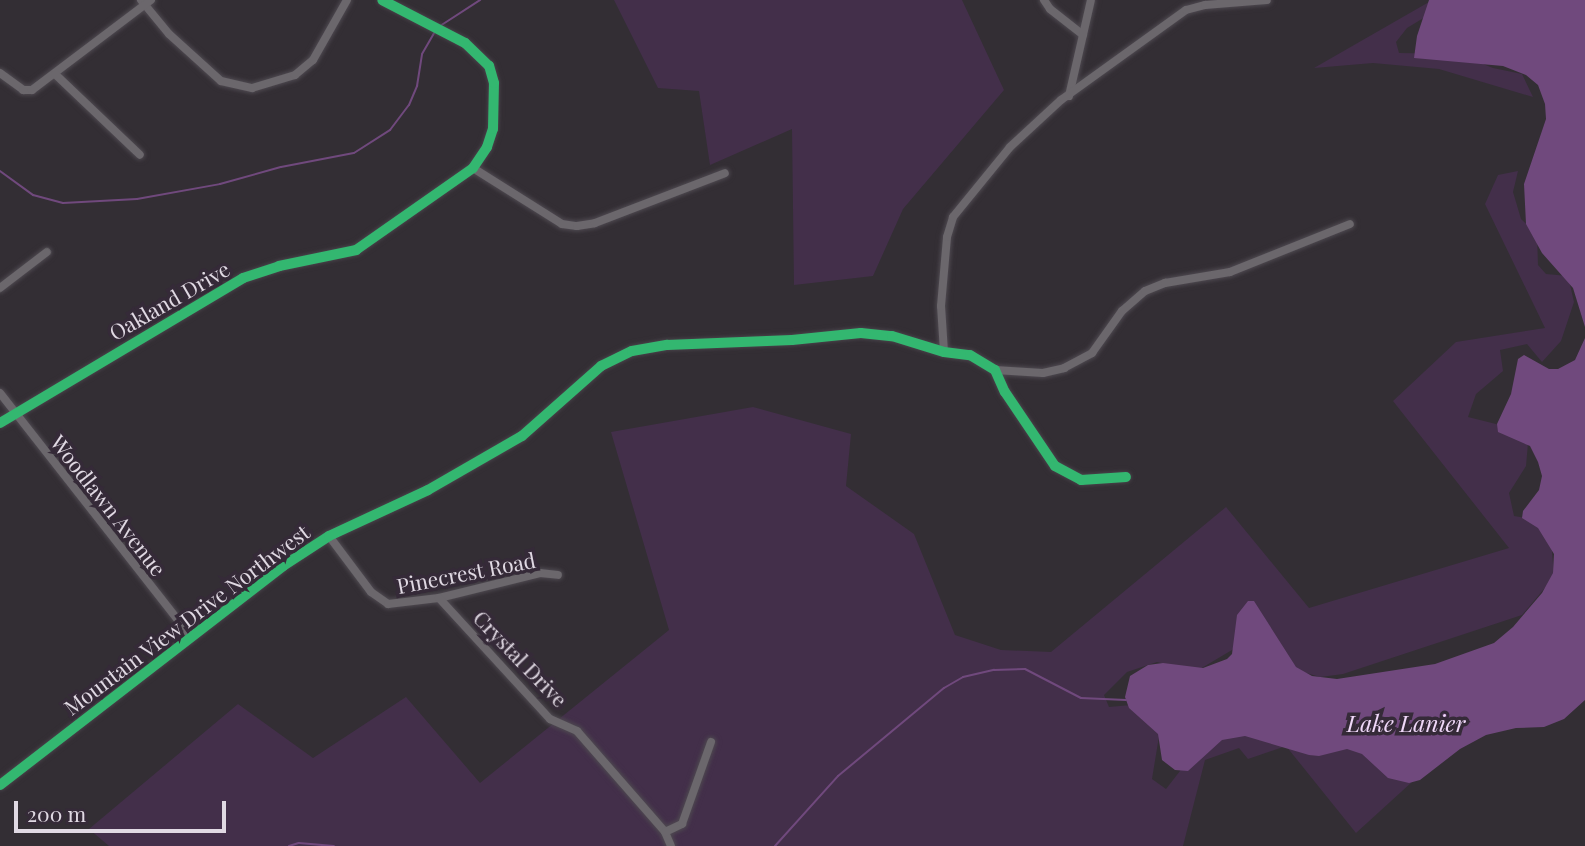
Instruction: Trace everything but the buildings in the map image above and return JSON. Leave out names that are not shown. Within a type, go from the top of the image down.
[{"type":"street","points":[[0,73],[23,90],[32,90],[146,2],[169,34],[221,82],[252,88],[295,75],[313,60],[347,0]]},
{"type":"street","points":[[382,0],[466,43],[489,66],[494,83],[494,129],[487,147],[473,168],[555,220],[577,226],[596,223],[690,184],[725,173]]},
{"type":"street","points":[[1044,0],[1050,9],[1083,35]]},
{"type":"street","points":[[1069,96],[1091,0]]},
{"type":"street","points":[[944,352],[941,306],[947,237],[953,217],[1010,147],[1126,51],[1186,10],[1205,5],[1267,0]]},
{"type":"street","points":[[55,74],[140,155]]},
{"type":"street","name":"Oakland Drive","points":[[0,423],[235,283],[279,266],[356,250],[377,238],[473,168]]},
{"type":"street","points":[[1126,477],[1081,480],[1055,466],[1005,392],[995,370],[1043,373],[1064,368],[1092,352],[1122,312],[1144,291],[1166,283],[1230,272],[1350,224]]},
{"type":"street","points":[[0,288],[47,251]]},
{"type":"street","name":"Mountain View Drive Northwest","points":[[0,785],[283,566],[329,536],[428,490],[522,436],[601,366],[632,351],[667,345],[792,340],[860,333],[892,336],[944,352],[970,355],[995,370]]},
{"type":"street","name":"Woodlawn Avenue","points":[[0,393],[191,638]]},
{"type":"street","name":"Pinecrest Road","points":[[329,536],[371,592],[388,604],[439,598],[540,573],[558,575]]},
{"type":"street","name":"Crystal Drive","points":[[439,598],[550,719],[577,731],[665,832],[671,846]]},
{"type":"street","points":[[665,832],[682,824],[711,742]]},
{"type":"shaded area","points":[[614,0],[962,0],[1004,90],[903,209],[873,276],[794,285],[792,129],[710,165],[699,91],[658,88]]},
{"type":"shaded area","points":[[1429,2],[1435,11],[1407,28],[1396,42],[1399,53],[1458,54],[1493,68],[1522,74],[1533,97],[1439,69],[1373,63],[1314,68]]},
{"type":"shaded area","points":[[1518,171],[1513,192],[1521,219],[1537,234],[1538,265],[1546,274],[1568,276],[1574,302],[1561,341],[1542,362],[1527,344],[1500,350],[1503,371],[1476,394],[1468,417],[1496,424],[1528,443],[1526,466],[1509,493],[1514,516],[1532,519],[1551,539],[1554,577],[1522,615],[1343,674],[1320,677],[1285,667],[1247,641],[1195,672],[1157,662],[1127,672],[1104,695],[1109,707],[1142,704],[1162,718],[1152,779],[1166,789],[1180,771],[1189,749],[1207,733],[1457,741],[1356,833],[1286,746],[1248,759],[1239,748],[1205,760],[1183,846],[109,846],[89,829],[238,704],[313,758],[406,697],[480,783],[669,630],[611,432],[753,407],[851,434],[846,486],[914,534],[955,635],[1001,650],[1051,652],[1226,507],[1309,608],[1509,548],[1393,401],[1456,342],[1545,328],[1485,204],[1498,175]]},
{"type":"water","points":[[1429,0],[1585,0],[1585,327],[1573,288],[1542,253],[1526,224],[1524,184],[1546,119],[1545,104],[1538,85],[1526,75],[1503,66],[1414,58],[1417,36]]},
{"type":"water","name":"Lake Lanier","points":[[1585,338],[1585,700],[1564,719],[1544,727],[1516,728],[1486,735],[1460,749],[1420,780],[1409,783],[1388,778],[1362,754],[1347,749],[1319,756],[1309,755],[1245,736],[1222,740],[1188,771],[1175,770],[1162,760],[1158,734],[1129,708],[1125,697],[1130,676],[1148,665],[1163,663],[1203,668],[1227,659],[1232,654],[1237,615],[1248,601],[1254,601],[1296,667],[1312,676],[1337,679],[1435,664],[1494,643],[1513,627],[1542,593],[1553,573],[1554,554],[1538,528],[1522,518],[1523,511],[1539,490],[1542,476],[1538,462],[1530,446],[1498,432],[1497,424],[1511,394],[1518,359],[1524,355],[1549,369],[1558,369],[1575,360]]},
{"type":"waterway","points":[[440,26],[480,0]]},
{"type":"waterway","points":[[0,171],[33,195],[63,203],[137,199],[220,184],[281,167],[354,153],[390,130],[409,105],[417,86],[422,54],[436,30]]},
{"type":"waterway","points":[[775,846],[838,776],[944,688],[963,677],[994,670],[1025,669],[1081,698],[1126,700]]},
{"type":"waterway","points":[[289,846],[299,843],[334,846]]},
{"type":"cycle path","points":[[0,423],[243,278],[279,266],[356,250],[473,168],[487,147],[493,129],[494,83],[489,66],[465,43],[382,0]]},
{"type":"cycle path","points":[[0,785],[283,566],[329,536],[428,490],[522,436],[601,366],[632,351],[667,345],[792,340],[861,333],[892,336],[944,352],[970,355],[995,370],[1005,392],[1055,466],[1081,480],[1126,477]]}]
